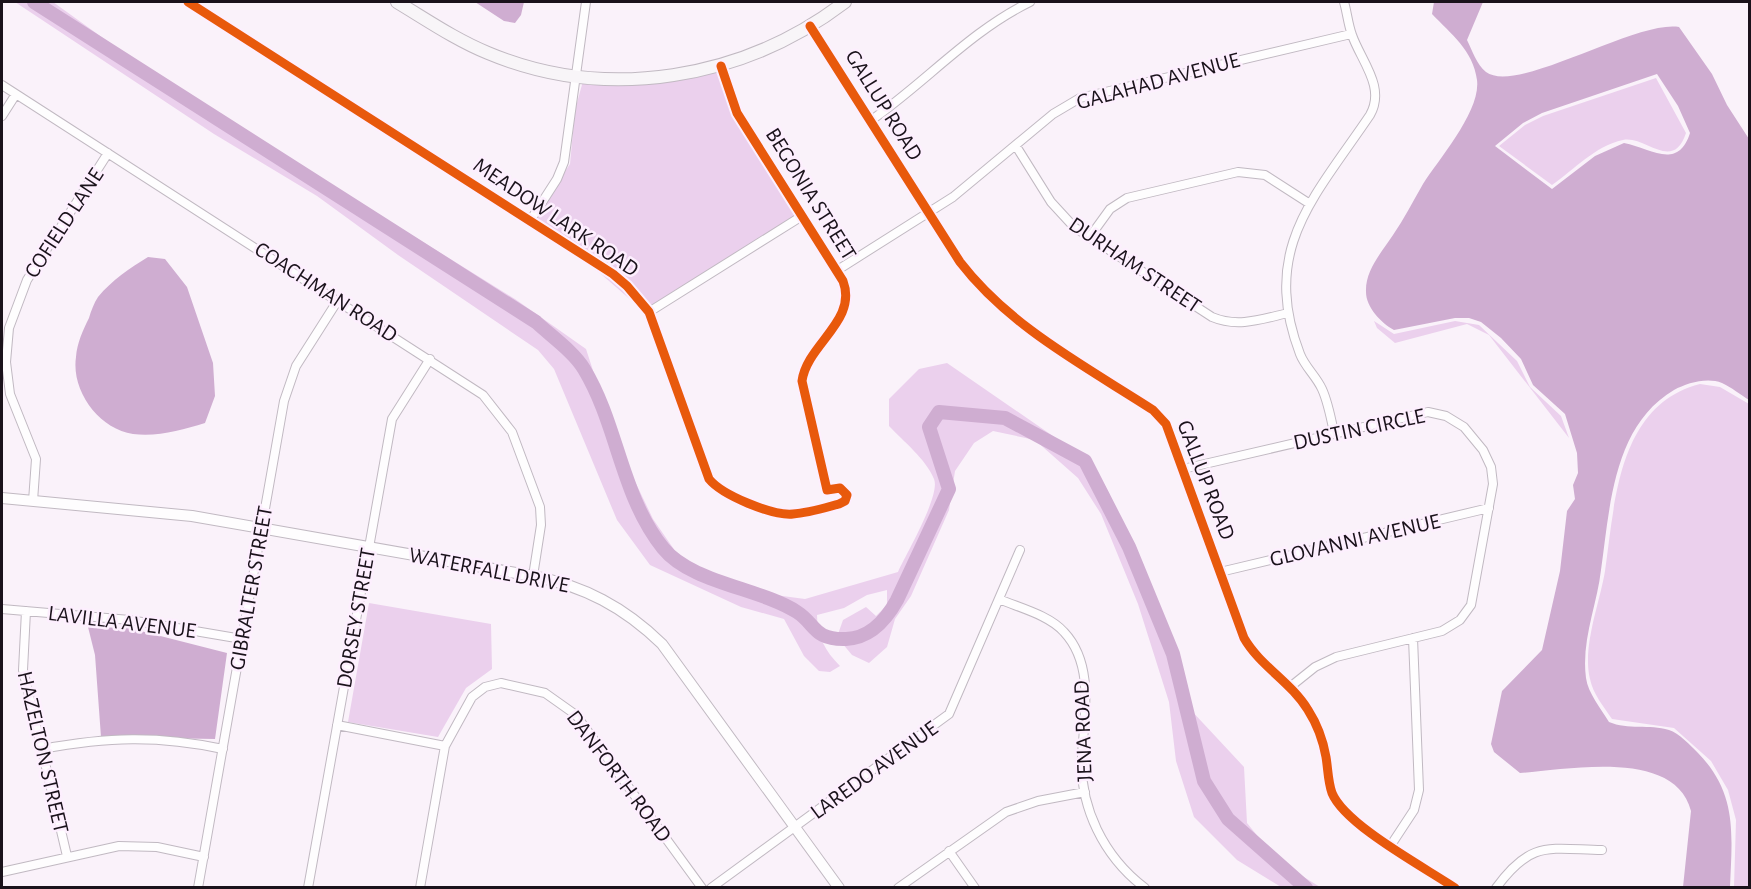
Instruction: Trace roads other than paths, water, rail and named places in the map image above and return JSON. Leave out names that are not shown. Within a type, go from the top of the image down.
[{"type":"main road","points":[[397,2],[443,31],[489,54],[539,70],[576,77],[653,78],[720,66],[767,49],[810,26],[845,2]]},
{"type":"street","name":"MEADOW LARK ROAD","points":[[188,2],[613,274],[627,286],[649,312],[709,479],[721,491],[782,514],[794,514],[839,504],[845,501],[847,495]]},
{"type":"street","points":[[530,221],[557,179],[564,162],[586,2]]},
{"type":"street","points":[[870,121],[922,83],[983,30],[1030,2]]},
{"type":"street","points":[[1334,433],[1323,390],[1300,355],[1288,314],[1286,294],[1287,263],[1295,232],[1310,204],[1370,116],[1376,101],[1375,85],[1352,34],[1344,2]]},
{"type":"street","name":"GALLUP ROAD","points":[[810,26],[966,271],[1001,308],[1159,415],[1170,431],[1249,647],[1290,687],[1307,708],[1322,739],[1329,782],[1336,801],[1348,816],[1455,888]]},
{"type":"street","name":"GALAHAD AVENUE","points":[[837,271],[929,213],[982,175],[1059,110],[1094,93],[1352,34]]},
{"type":"street","name":"BEGONIA STREET","points":[[720,66],[737,113],[845,287],[844,310],[806,364],[802,381],[827,490],[840,488],[847,495]]},
{"type":"street","name":"COACHMAN ROAD","points":[[2,85],[483,395],[512,432],[542,517],[533,576]]},
{"type":"street","points":[[2,116],[16,94]]},
{"type":"street","name":"DURHAM STREET","points":[[1016,146],[1051,202],[1074,227],[1221,321],[1242,323],[1288,314]]},
{"type":"street","name":"COFIELD LANE","points":[[33,501],[36,459],[10,394],[6,362],[9,328],[27,280],[108,153]]},
{"type":"street","points":[[1089,238],[1110,209],[1127,198],[1238,172],[1265,175],[1310,204]]},
{"type":"street","points":[[649,312],[802,216]]},
{"type":"street","name":"GIBRALTER STREET","points":[[198,888],[280,419],[290,381],[305,350],[338,300]]},
{"type":"street","name":"DORSEY STREET","points":[[308,888],[392,419],[430,359]]},
{"type":"street","name":"DUSTIN CIRCLE","points":[[1183,468],[1419,413],[1446,416],[1464,427],[1488,457],[1493,476],[1471,605],[1451,627],[1326,661],[1290,687]]},
{"type":"street","name":"WATERFALL DRIVE","points":[[2,498],[154,511],[261,528],[533,576],[567,584],[598,596],[647,629],[675,660],[838,888]]},
{"type":"street","name":"GLOVANNI AVENUE","points":[[1220,572],[1489,508]]},
{"type":"street","name":"LAREDO AVENUE","points":[[711,888],[948,714],[1020,550]]},
{"type":"street","name":"JENA ROAD","points":[[999,599],[1059,626],[1075,648],[1082,673],[1086,702],[1082,756],[1085,792],[1102,841],[1122,868],[1145,888]]},
{"type":"street","name":"LAVILLA AVENUE","points":[[2,609],[130,620],[242,639]]},
{"type":"street","name":"HAZELTON STREET","points":[[26,611],[23,670],[67,856]]},
{"type":"street","points":[[1391,845],[1414,810],[1419,790],[1413,638]]},
{"type":"street","name":"DANFORTH ROAD","points":[[420,888],[445,746],[472,697],[485,687],[506,684],[531,688],[556,699],[584,724],[702,888]]},
{"type":"street","points":[[337,725],[445,746]]},
{"type":"street","points":[[42,749],[88,740],[137,737],[186,741],[223,748]]},
{"type":"street","points":[[898,888],[1006,812],[1038,801],[1085,792]]},
{"type":"street","points":[[2,872],[100,849],[139,846],[204,856]]},
{"type":"street","points":[[1496,888],[1519,860],[1538,850],[1602,850]]},
{"type":"street","points":[[949,851],[975,888]]},
{"type":"waterway","points":[[34,2],[536,322],[568,350],[584,369],[605,413],[638,506],[649,528],[663,548],[675,560],[691,569],[797,612],[827,637],[846,639],[863,635],[882,621],[897,600],[949,489],[929,427],[939,412],[1005,418],[1085,461],[1129,547],[1173,654],[1204,781],[1228,819],[1306,888]]}]
